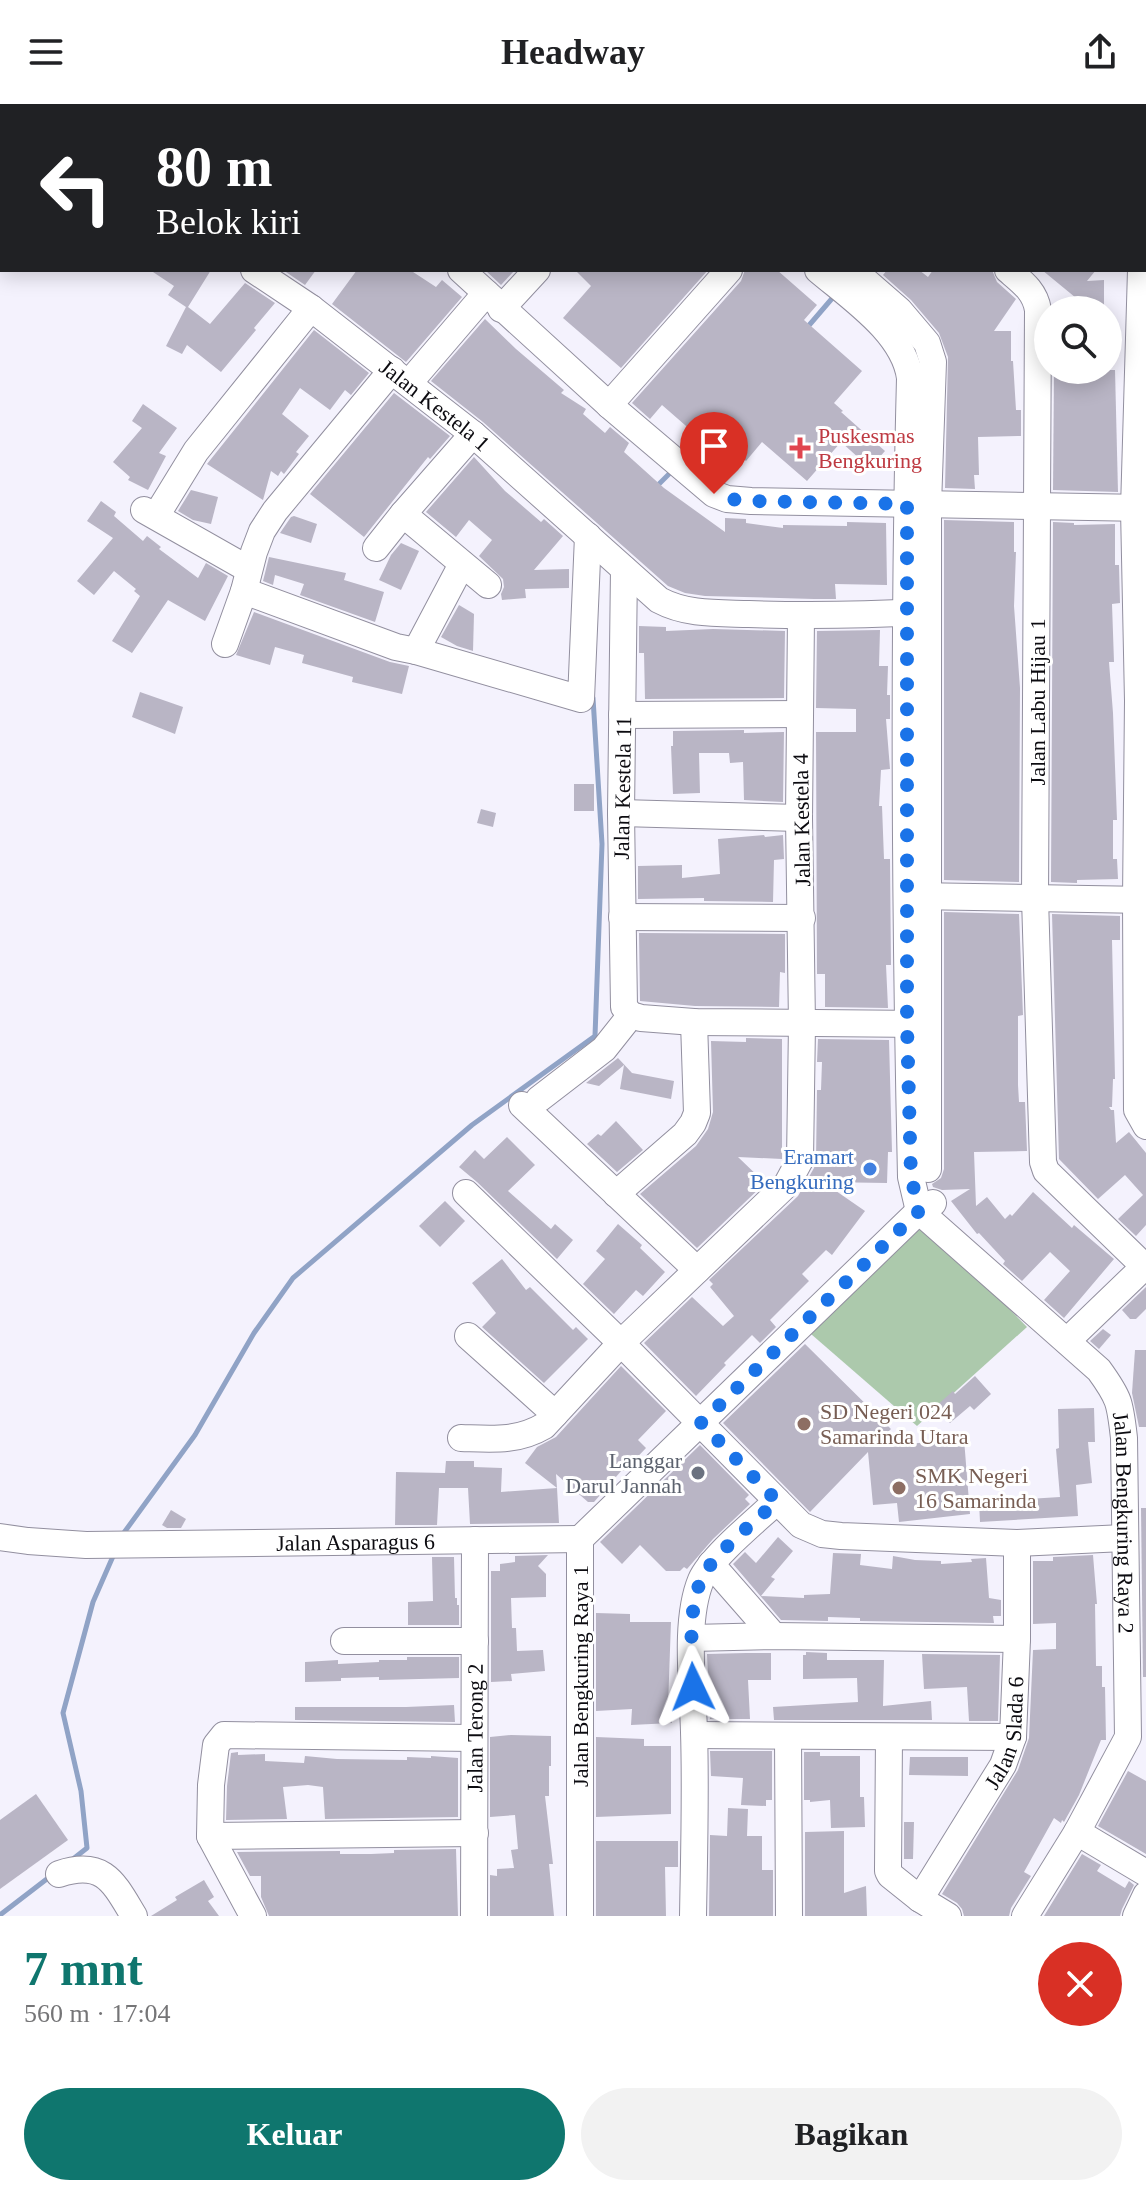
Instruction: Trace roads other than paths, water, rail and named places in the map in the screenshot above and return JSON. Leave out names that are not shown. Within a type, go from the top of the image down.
[{"type":"street","name":"Jalan Kestela 1","points":[[257,272],[311,308],[473,434],[659,600],[674,608],[801,616],[917,612]]},
{"type":"street","points":[[463,272],[609,405],[714,494],[727,499],[1140,508]]},
{"type":"street","points":[[225,644],[262,531],[275,511],[400,377],[493,301],[534,272]]},
{"type":"street","points":[[609,405],[727,272]]},
{"type":"street","name":"Jalan Labu Hijau 1","points":[[1010,272],[1033,292],[1036,300],[1035,898],[1043,1162],[1046,1171],[1145,1266]]},
{"type":"street","points":[[1141,272],[1142,802],[1137,1110],[1146,1126]]},
{"type":"street","points":[[852,278],[899,310],[927,343],[933,362],[917,505],[918,1024],[927,1204]]},
{"type":"street","points":[[311,308],[152,509],[246,580],[396,647],[621,710],[800,714]]},
{"type":"street","points":[[376,548],[473,434]]},
{"type":"street","points":[[403,514],[488,585]]},
{"type":"street","points":[[586,700],[605,551]]},
{"type":"street","name":"Jalan Kestela 11","points":[[605,551],[621,710],[622,917],[628,1011]]},
{"type":"street","points":[[416,651],[462,564]]},
{"type":"street","name":"Jalan Kestela 4","points":[[461,1438],[494,1439],[529,1435],[544,1426],[621,1343],[787,1184],[800,1160],[801,616]]},
{"type":"street","points":[[621,813],[799,818]]},
{"type":"street","points":[[918,896],[1141,900]]},
{"type":"street","points":[[622,917],[802,918]]},
{"type":"street","points":[[697,1270],[616,1194],[530,1102],[604,1049],[628,1011],[641,1018],[694,1022],[918,1024]]},
{"type":"street","points":[[616,1194],[685,1134],[693,1123],[697,1113],[694,1022]]},
{"type":"street","points":[[466,1193],[621,1343],[801,1525],[822,1534],[1017,1543],[1124,1538]]},
{"type":"street","name":"Jalan Bengkuring Raya 2","points":[[927,1204],[1099,1370],[1117,1394],[1135,1439],[1124,1538],[1137,1742],[1025,1916]]},
{"type":"street","name":"Jalan Bengkuring Raya 1","points":[[580,1916],[580,1539],[927,1204]]},
{"type":"street","points":[[1067,1341],[1145,1266]]},
{"type":"street","points":[[468,1336],[555,1414]]},
{"type":"street","points":[[693,1916],[695,1735],[692,1638],[695,1598],[711,1564],[777,1501]]},
{"type":"street","name":"Jalan Asparagus 6","points":[[0,1537],[120,1545],[580,1539]]},
{"type":"street","name":"Jalan Terong 2","points":[[474,1916],[475,1540]]},
{"type":"street","name":"Jalan Slada 6","points":[[920,1899],[1003,1765],[1013,1737],[1017,1543]]},
{"type":"street","points":[[711,1564],[774,1636]]},
{"type":"street","points":[[692,1638],[1017,1639]]},
{"type":"street","points":[[344,1641],[475,1641]]},
{"type":"street","points":[[253,1916],[210,1836],[216,1745],[224,1735],[474,1738]]},
{"type":"street","points":[[695,1735],[1013,1737]]},
{"type":"street","points":[[788,1737],[789,1916]]},
{"type":"street","points":[[889,1737],[887,1867],[890,1875],[948,1916]]},
{"type":"street","points":[[1077,1832],[1146,1873]]},
{"type":"street","points":[[210,1836],[475,1833]]},
{"type":"street","points":[[59,1874],[77,1869],[98,1873],[114,1883],[134,1916]]},
{"type":"street","points":[[1136,1916],[1146,1895]]},
{"type":"waterway","points":[[805,330],[835,295]]},
{"type":"waterway","points":[[685,458],[714,428]]},
{"type":"waterway","points":[[657,486],[672,471]]},
{"type":"waterway","points":[[123,1534],[195,1435],[254,1333],[293,1278],[472,1125],[595,1036],[602,844],[593,698]]},
{"type":"waterway","points":[[73,1859],[87,1848],[81,1791],[63,1713],[93,1602],[114,1554]]},
{"type":"waterway","points":[[0,1915],[52,1875]]},
{"type":"place","name":"Puskesmas Bengkuring","points":[[800,448]]},
{"type":"place","name":"Eramart Bengkuring","points":[[870,1169]]},
{"type":"place","name":"SD Negeri 024 Samarinda Utara","points":[[804,1424]]},
{"type":"place","name":"Langgar Darul Jannah","points":[[698,1473]]},
{"type":"place","name":"SMK Negeri 16 Samarinda","points":[[899,1488]]}]
